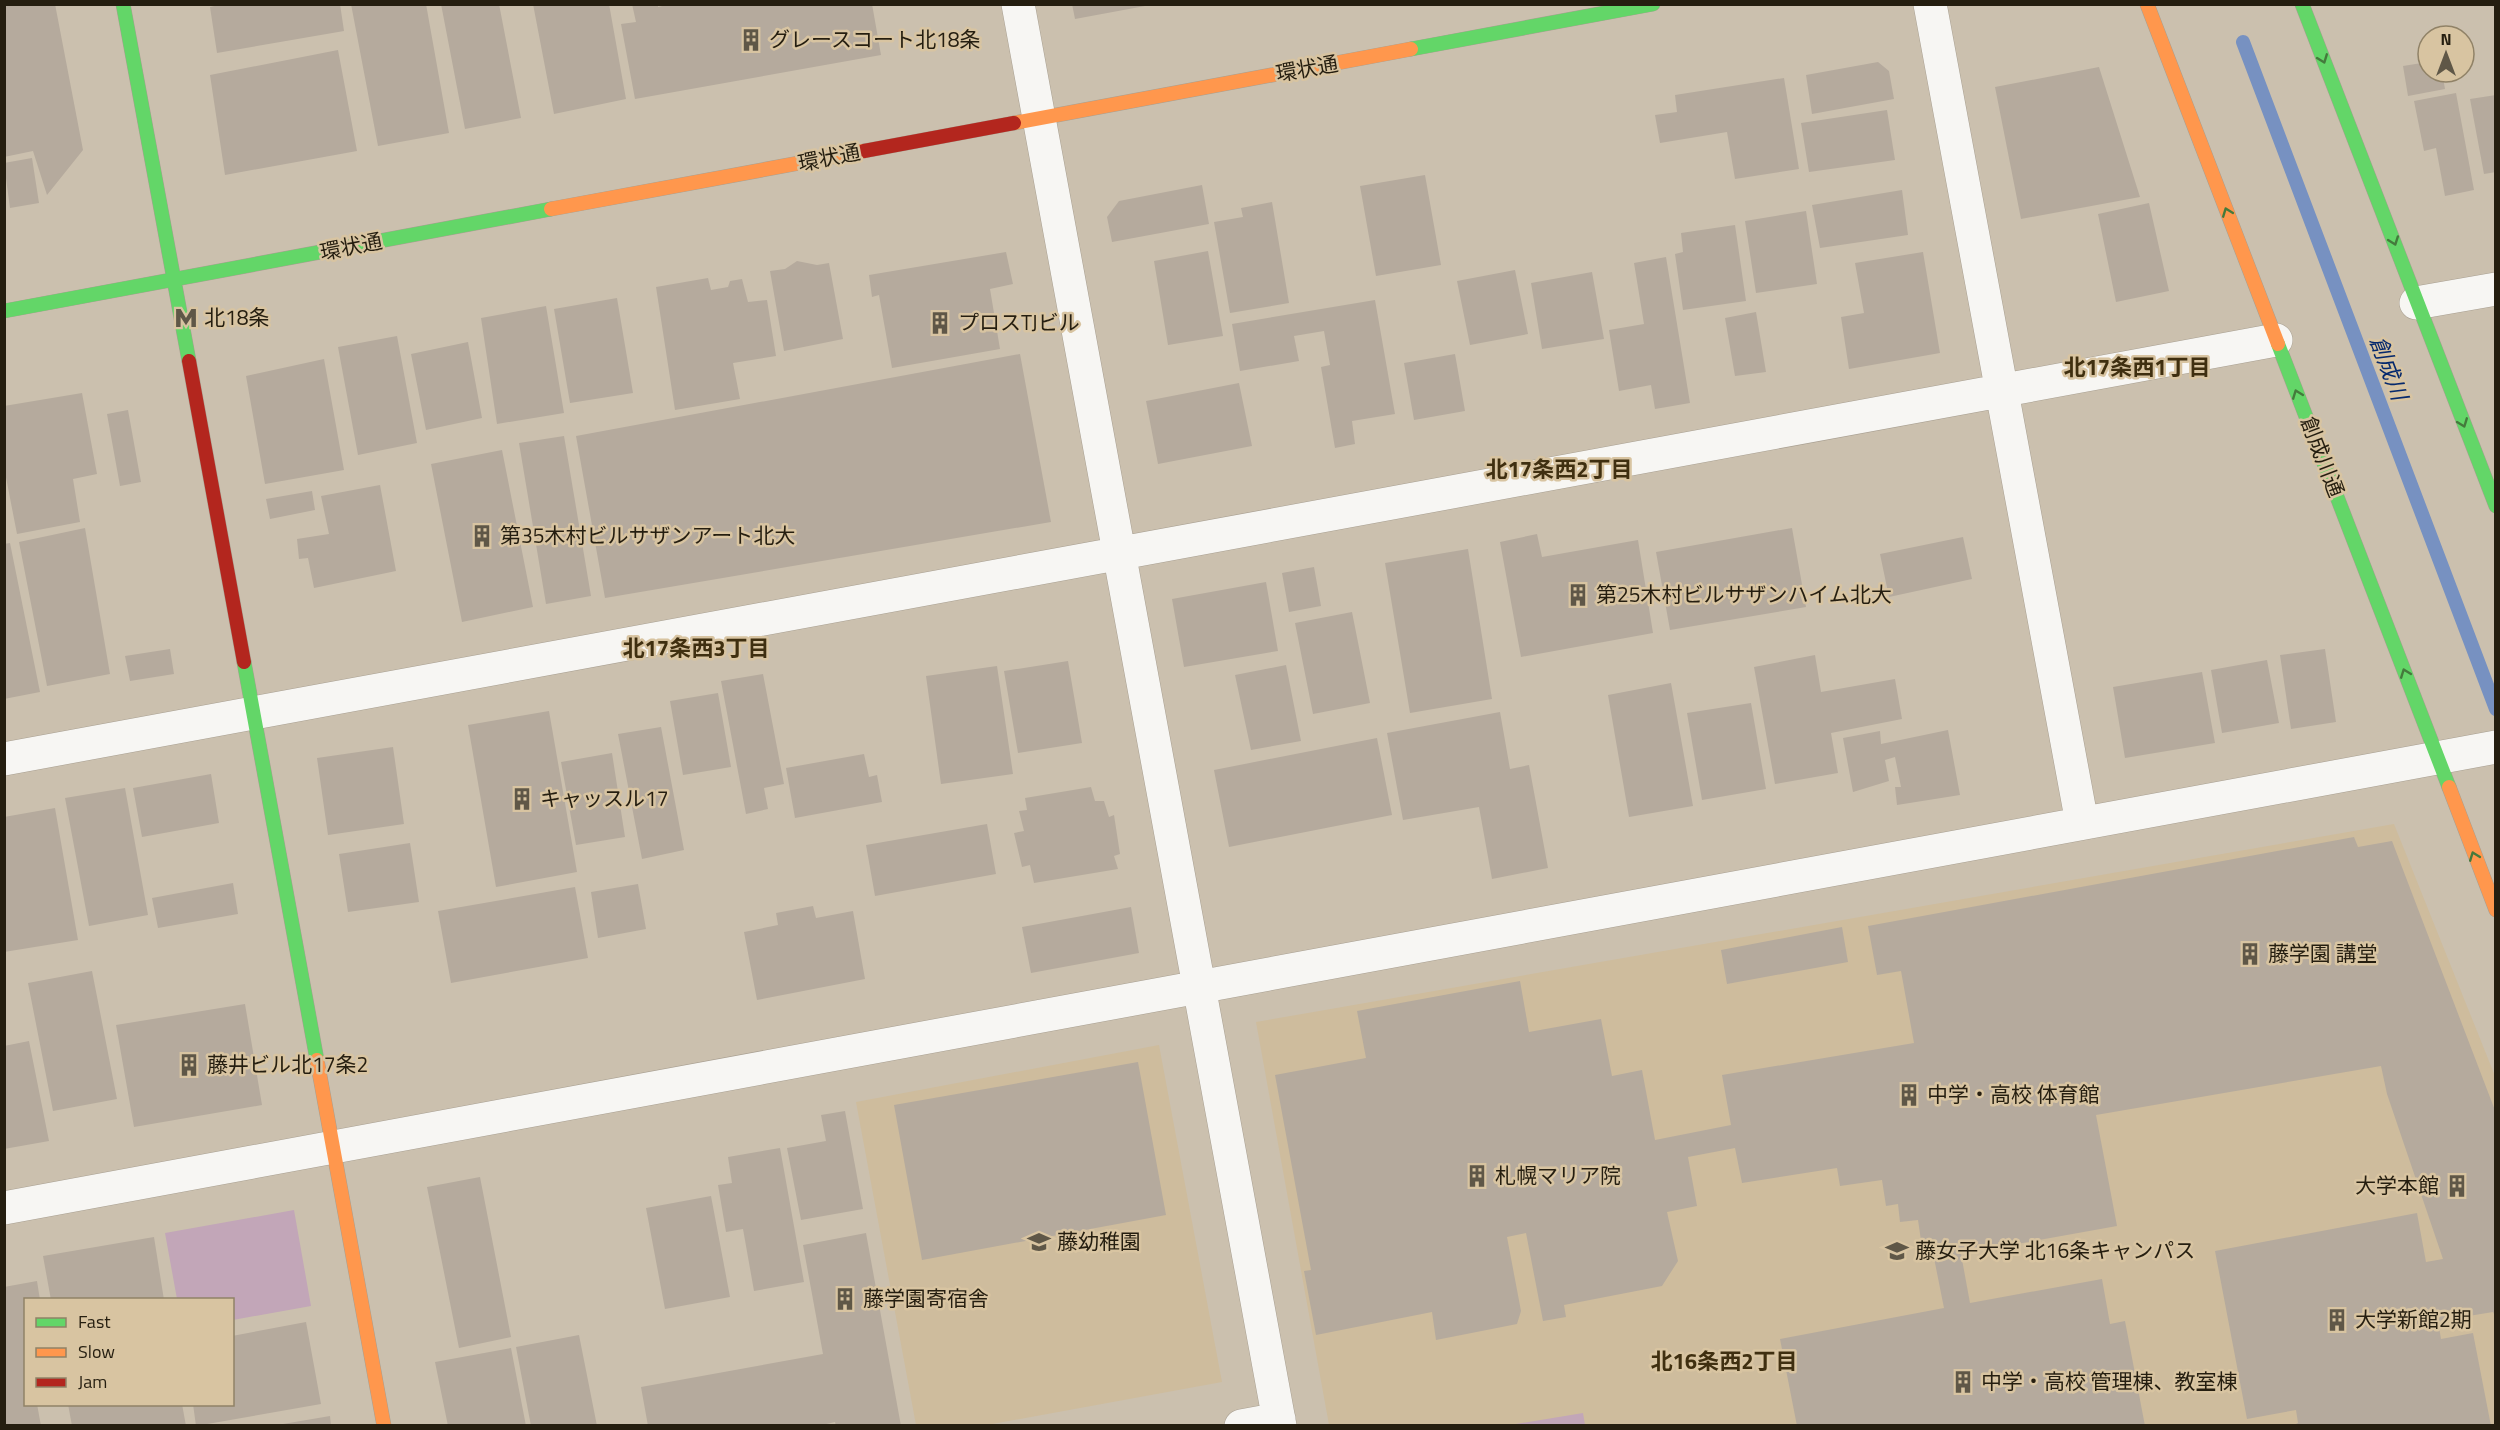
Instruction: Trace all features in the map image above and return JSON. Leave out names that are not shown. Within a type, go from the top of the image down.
[{"type":"main road","points":[[123,4],[384,1425]]},
{"type":"main road","name":"環状通","points":[[4,310],[1653,4]]},
{"type":"main road","name":"創成川通","points":[[2148,4],[2496,910]]},
{"type":"main road","points":[[2302,4],[2496,506]]},
{"type":"street","points":[[1018,4],[1037,118],[1280,1422],[1241,1425]]},
{"type":"street","points":[[1930,4],[2082,823]]},
{"type":"street","points":[[2416,303],[2496,289]]},
{"type":"street","points":[[4,759],[2276,340]]},
{"type":"street","points":[[4,1208],[333,1145],[2484,749]]},
{"type":"shaded area","name":"藤女子大学 北16条キャンパス","points":[[2394,824],[2495,1076],[2495,1425],[1329,1425],[1256,1022]]},
{"type":"shaded area","name":"藤幼稚園","points":[[1159,1045],[1222,1382],[987,1425],[916,1425],[856,1102]]},
{"type":"shaded area","points":[[294,1210],[311,1306],[234,1320],[234,1298],[177,1298],[165,1233]]},
{"type":"shaded area","points":[[1583,1413],[1585,1425],[1510,1425]]},
{"type":"building","points":[[4,4],[55,4],[83,150],[47,195],[33,151],[4,157]]},
{"type":"building","points":[[223,4],[340,4],[344,31],[217,53],[210,7]]},
{"type":"building","points":[[351,4],[426,4],[449,133],[378,146]]},
{"type":"building","points":[[441,4],[499,4],[521,118],[465,129]]},
{"type":"building","points":[[533,4],[609,4],[626,99],[554,114]]},
{"type":"building","name":"グレースコート北18条","points":[[632,4],[658,4],[658,7],[671,4],[872,4],[881,55],[635,99],[621,24],[636,22]]},
{"type":"building","points":[[1072,4],[1145,4],[1145,6],[1075,19]]},
{"type":"building","points":[[338,50],[357,151],[225,175],[210,75]]},
{"type":"building","points":[[1878,62],[1889,71],[1894,99],[1812,114],[1806,75]]},
{"type":"building","points":[[2416,64],[2416,84],[2444,84],[2445,89],[2408,96],[2403,66]]},
{"type":"building","points":[[2099,67],[2140,197],[2021,219],[1995,87]]},
{"type":"building","points":[[1784,78],[1799,169],[1735,179],[1727,132],[1660,143],[1655,115],[1677,112],[1675,95]]},
{"type":"building","points":[[2456,93],[2474,190],[2445,196],[2436,148],[2424,151],[2414,101]]},
{"type":"building","points":[[2496,95],[2496,172],[2484,174],[2470,99]]},
{"type":"building","points":[[1887,110],[1895,160],[1809,172],[1801,123]]},
{"type":"building","points":[[32,158],[39,203],[10,208],[4,163]]},
{"type":"building","points":[[1425,175],[1441,265],[1376,276],[1360,186]]},
{"type":"building","points":[[1202,185],[1209,224],[1112,242],[1107,217],[1119,201]]},
{"type":"building","points":[[1902,190],[1908,235],[1820,248],[1812,205]]},
{"type":"building","points":[[1272,202],[1289,303],[1230,313],[1214,222],[1243,217],[1241,208]]},
{"type":"building","points":[[2149,203],[2169,291],[2116,302],[2098,214]]},
{"type":"building","points":[[1806,211],[1817,284],[1756,293],[1745,221]]},
{"type":"building","points":[[1735,225],[1746,301],[1683,310],[1675,254],[1683,252],[1681,233]]},
{"type":"building","points":[[1208,251],[1223,336],[1168,345],[1154,261]]},
{"type":"building","name":"プロスTJビル","points":[[1006,252],[1013,284],[990,289],[1000,349],[892,368],[879,295],[872,297],[869,275]]},
{"type":"building","points":[[1923,252],[1940,353],[1849,369],[1841,317],[1864,313],[1855,263]]},
{"type":"building","points":[[1666,257],[1690,403],[1655,409],[1651,385],[1619,391],[1609,330],[1644,324],[1634,263]]},
{"type":"building","points":[[797,261],[817,265],[829,263],[843,339],[784,351],[770,271],[785,269]]},
{"type":"building","points":[[1515,270],[1528,334],[1470,345],[1457,281]]},
{"type":"building","points":[[1592,272],[1604,339],[1542,349],[1531,283]]},
{"type":"building","points":[[708,278],[711,290],[728,287],[730,281],[742,279],[748,302],[767,300],[776,356],[733,363],[740,399],[675,410],[656,287]]},
{"type":"building","points":[[617,298],[633,393],[570,403],[554,309]]},
{"type":"building","points":[[1375,300],[1395,414],[1352,421],[1355,444],[1335,448],[1321,367],[1330,365],[1324,331],[1294,336],[1299,361],[1240,371],[1232,324]]},
{"type":"building","points":[[546,306],[564,413],[497,424],[481,318]]},
{"type":"building","points":[[1756,312],[1766,372],[1735,376],[1725,318]]},
{"type":"building","points":[[397,336],[417,443],[358,455],[338,347]]},
{"type":"building","points":[[468,342],[482,418],[426,430],[411,354]]},
{"type":"building","points":[[1020,354],[1051,522],[605,598],[576,436]]},
{"type":"building","points":[[1455,354],[1465,411],[1414,420],[1404,363]]},
{"type":"building","points":[[324,359],[344,470],[265,484],[246,376]]},
{"type":"building","points":[[1239,383],[1252,446],[1158,464],[1146,401]]},
{"type":"building","points":[[82,393],[97,474],[73,479],[80,522],[17,534],[4,467],[4,406]]},
{"type":"building","points":[[128,410],[141,482],[120,486],[107,414]]},
{"type":"building","points":[[564,436],[591,596],[546,604],[519,443]]},
{"type":"building","name":"第35木村ビルサザンアート北大","points":[[502,450],[533,607],[462,622],[431,464]]},
{"type":"building","points":[[380,485],[396,571],[314,588],[308,558],[299,559],[297,539],[329,534],[321,496]]},
{"type":"building","points":[[312,491],[315,510],[270,519],[266,499]]},
{"type":"building","points":[[85,528],[110,674],[47,686],[19,542]]},
{"type":"building","points":[[1792,528],[1806,607],[1670,630],[1656,552]]},
{"type":"building","name":"第25木村ビルサザンハイム北大","points":[[1537,534],[1542,557],[1638,540],[1653,633],[1521,657],[1500,542]]},
{"type":"building","points":[[1963,537],[1972,579],[1889,597],[1880,554]]},
{"type":"building","points":[[10,543],[40,692],[4,699],[4,544]]},
{"type":"building","points":[[1468,549],[1492,699],[1410,713],[1385,563]]},
{"type":"building","points":[[1314,567],[1321,606],[1289,612],[1282,573]]},
{"type":"building","points":[[1266,582],[1278,651],[1184,667],[1172,599]]},
{"type":"building","points":[[1352,612],[1370,703],[1313,714],[1295,623]]},
{"type":"building","points":[[170,649],[174,674],[130,681],[125,656]]},
{"type":"building","points":[[2325,649],[2336,722],[2291,729],[2280,655]]},
{"type":"building","points":[[1815,655],[1821,692],[1895,679],[1902,719],[1831,733],[1838,773],[1775,784],[1754,667]]},
{"type":"building","points":[[2267,660],[2279,723],[2222,733],[2211,670]]},
{"type":"building","points":[[1068,661],[1082,743],[1018,753],[1004,671]]},
{"type":"building","points":[[1286,665],[1301,741],[1251,750],[1235,675]]},
{"type":"building","points":[[997,666],[1013,774],[941,784],[926,676]]},
{"type":"building","points":[[2202,672],[2215,743],[2125,758],[2113,687]]},
{"type":"building","points":[[763,674],[784,784],[764,788],[768,809],[746,814],[721,681]]},
{"type":"building","points":[[1671,683],[1693,806],[1629,817],[1608,695]]},
{"type":"building","points":[[718,693],[731,767],[683,775],[670,701]]},
{"type":"building","points":[[1751,703],[1766,789],[1702,800],[1687,713]]},
{"type":"building","name":"キャッスル17","points":[[549,711],[577,872],[496,887],[468,725]]},
{"type":"building","points":[[1500,712],[1510,769],[1529,765],[1548,868],[1492,879],[1479,807],[1403,820],[1387,733]]},
{"type":"building","points":[[661,727],[684,850],[642,859],[618,734]]},
{"type":"building","points":[[1948,730],[1960,795],[1897,805],[1895,787],[1901,787],[1895,757],[1885,760],[1889,781],[1853,792],[1843,738],[1880,731],[1881,744]]},
{"type":"building","points":[[1377,738],[1392,815],[1229,847],[1214,770]]},
{"type":"building","points":[[393,747],[404,824],[328,835],[317,758]]},
{"type":"building","points":[[612,753],[625,837],[576,845],[561,762]]},
{"type":"building","points":[[864,754],[869,777],[877,775],[882,802],[795,818],[786,768]]},
{"type":"building","points":[[211,774],[219,823],[142,837],[133,788]]},
{"type":"building","points":[[1091,787],[1095,801],[1104,801],[1109,817],[1114,815],[1120,854],[1114,856],[1118,869],[1034,883],[1030,865],[1022,867],[1014,833],[1024,831],[1019,811],[1027,810],[1025,798]]},
{"type":"building","points":[[125,788],[148,915],[89,926],[65,798]]},
{"type":"building","points":[[55,808],[78,940],[4,952],[4,817]]},
{"type":"building","points":[[987,824],[996,874],[875,896],[866,845]]},
{"type":"building","name":"藤女子大学 北16条キャンパス","points":[[2354,837],[2358,847],[2392,841],[2496,1113],[2496,1318],[2493,1312],[2438,1321],[2441,1339],[2473,1333],[2491,1426],[2292,1426],[2298,1423],[2296,1410],[2247,1419],[2215,1251],[2417,1213],[2426,1262],[2443,1259],[2387,1094],[2381,1066],[2096,1115],[2117,1226],[1961,1254],[1970,1303],[2102,1279],[2110,1324],[2125,1321],[2145,1426],[1797,1426],[1780,1339],[1944,1308],[1934,1258],[1924,1261],[1918,1220],[1900,1222],[1898,1204],[1886,1206],[1882,1180],[1840,1186],[1837,1168],[1742,1183],[1735,1148],[1688,1157],[1697,1206],[1667,1212],[1678,1261],[1662,1286],[1564,1305],[1566,1317],[1543,1321],[1526,1233],[1507,1237],[1521,1311],[1517,1324],[1436,1340],[1432,1312],[1316,1335],[1304,1271],[1311,1270],[1275,1075],[1366,1058],[1357,1011],[1520,981],[1529,1032],[1601,1019],[1612,1076],[1642,1070],[1655,1140],[1731,1125],[1722,1075],[1914,1043],[1901,971],[1877,975],[1868,926]]},
{"type":"building","points":[[410,843],[419,902],[348,912],[339,854]]},
{"type":"building","points":[[233,883],[238,914],[158,928],[152,898]]},
{"type":"building","points":[[638,884],[646,929],[598,938],[591,892]]},
{"type":"building","points":[[575,887],[588,958],[451,983],[438,911]]},
{"type":"building","points":[[813,906],[816,918],[853,911],[865,979],[757,1000],[744,932],[778,925],[776,913]]},
{"type":"building","points":[[1131,907],[1139,953],[1031,973],[1022,927]]},
{"type":"building","points":[[1842,927],[1848,962],[1727,984],[1721,950]]},
{"type":"building","points":[[92,971],[117,1099],[53,1111],[28,983]]},
{"type":"building","name":"藤井ビル北17条2","points":[[245,1004],[262,1105],[134,1127],[116,1025]]},
{"type":"building","points":[[29,1041],[49,1141],[4,1149],[4,1046]]},
{"type":"building","points":[[1138,1062],[1166,1215],[922,1260],[894,1105]]},
{"type":"building","points":[[845,1111],[863,1209],[801,1220],[787,1148],[826,1141],[821,1115]]},
{"type":"building","points":[[780,1148],[804,1282],[754,1291],[743,1229],[726,1232],[718,1185],[732,1183],[728,1157]]},
{"type":"building","points":[[480,1177],[511,1337],[459,1348],[427,1187]]},
{"type":"building","points":[[711,1196],[730,1297],[665,1309],[646,1208]]},
{"type":"building","name":"藤学園寄宿舎","points":[[866,1233],[901,1426],[836,1426],[835,1422],[818,1426],[648,1426],[641,1387],[823,1354],[803,1245]]},
{"type":"building","points":[[154,1237],[164,1298],[51,1298],[43,1256]]},
{"type":"building","points":[[37,1281],[40,1298],[24,1298],[24,1406],[37,1406],[41,1426],[4,1426],[4,1287]]},
{"type":"building","points":[[306,1322],[321,1404],[196,1426],[193,1406],[234,1406],[234,1336]]},
{"type":"building","points":[[579,1335],[597,1426],[531,1426],[516,1347]]},
{"type":"building","points":[[511,1348],[526,1426],[448,1426],[435,1362]]},
{"type":"building","points":[[68,1406],[182,1406],[186,1426],[72,1426]]},
{"type":"building","points":[[330,1416],[331,1426],[284,1426],[283,1424]]},
{"type":"waterway","name":"創成川","points":[[2243,42],[2496,709]]},
{"type":"traffic: fast","points":[[123,4],[189,361]]},
{"type":"traffic: fast","points":[[1411,49],[1653,4]]},
{"type":"traffic: fast","points":[[2302,4],[2496,506]]},
{"type":"traffic: fast","points":[[4,311],[551,209]]},
{"type":"traffic: fast","points":[[2278,344],[2449,787]]},
{"type":"traffic: fast","points":[[244,662],[317,1060]]},
{"type":"traffic: slow","points":[[2147,4],[2278,344]]},
{"type":"traffic: slow","points":[[1014,123],[1411,49]]},
{"type":"traffic: slow","points":[[551,209],[864,151]]},
{"type":"traffic: slow","points":[[2449,787],[2496,910]]},
{"type":"traffic: slow","points":[[317,1060],[384,1426]]},
{"type":"traffic: jam","points":[[864,151],[1014,123]]},
{"type":"traffic: jam","points":[[189,361],[244,662]]},
{"type":"place","name":"グレースコート北18条","points":[[751,40]]},
{"type":"place","name":"北18条","points":[[186,318]]},
{"type":"place","name":"プロスTJビル","points":[[940,323]]},
{"type":"place","name":"第35木村ビルサザンアート北大","points":[[482,536]]},
{"type":"place","name":"第25木村ビルサザンハイム北大","points":[[1578,595]]},
{"type":"place","name":"キャッスル17","points":[[522,799]]},
{"type":"place","name":"藤学園 講堂","points":[[2250,954]]},
{"type":"place","name":"藤井ビル北17条2","points":[[189,1065]]},
{"type":"place","name":"中学・高校 体育館","points":[[1909,1095]]},
{"type":"place","name":"札幌マリア院","points":[[1477,1176]]},
{"type":"place","name":"大学本館","points":[[2457,1186]]},
{"type":"place","name":"藤幼稚園","points":[[1039,1242]]},
{"type":"place","name":"藤女子大学 北16条キャンパス","points":[[1897,1251]]},
{"type":"place","name":"藤学園寄宿舎","points":[[845,1299]]},
{"type":"place","name":"大学新館2期","points":[[2337,1320]]},
{"type":"place","name":"中学・高校 管理棟、教室棟","points":[[1963,1382]]},
{"type":"district","name":"北17条西1丁目","points":[[2137,367]]},
{"type":"district","name":"北17条西2丁目","points":[[1559,469]]},
{"type":"district","name":"北17条西3丁目","points":[[696,648]]},
{"type":"district","name":"北16条西2丁目","points":[[1724,1361]]}]
